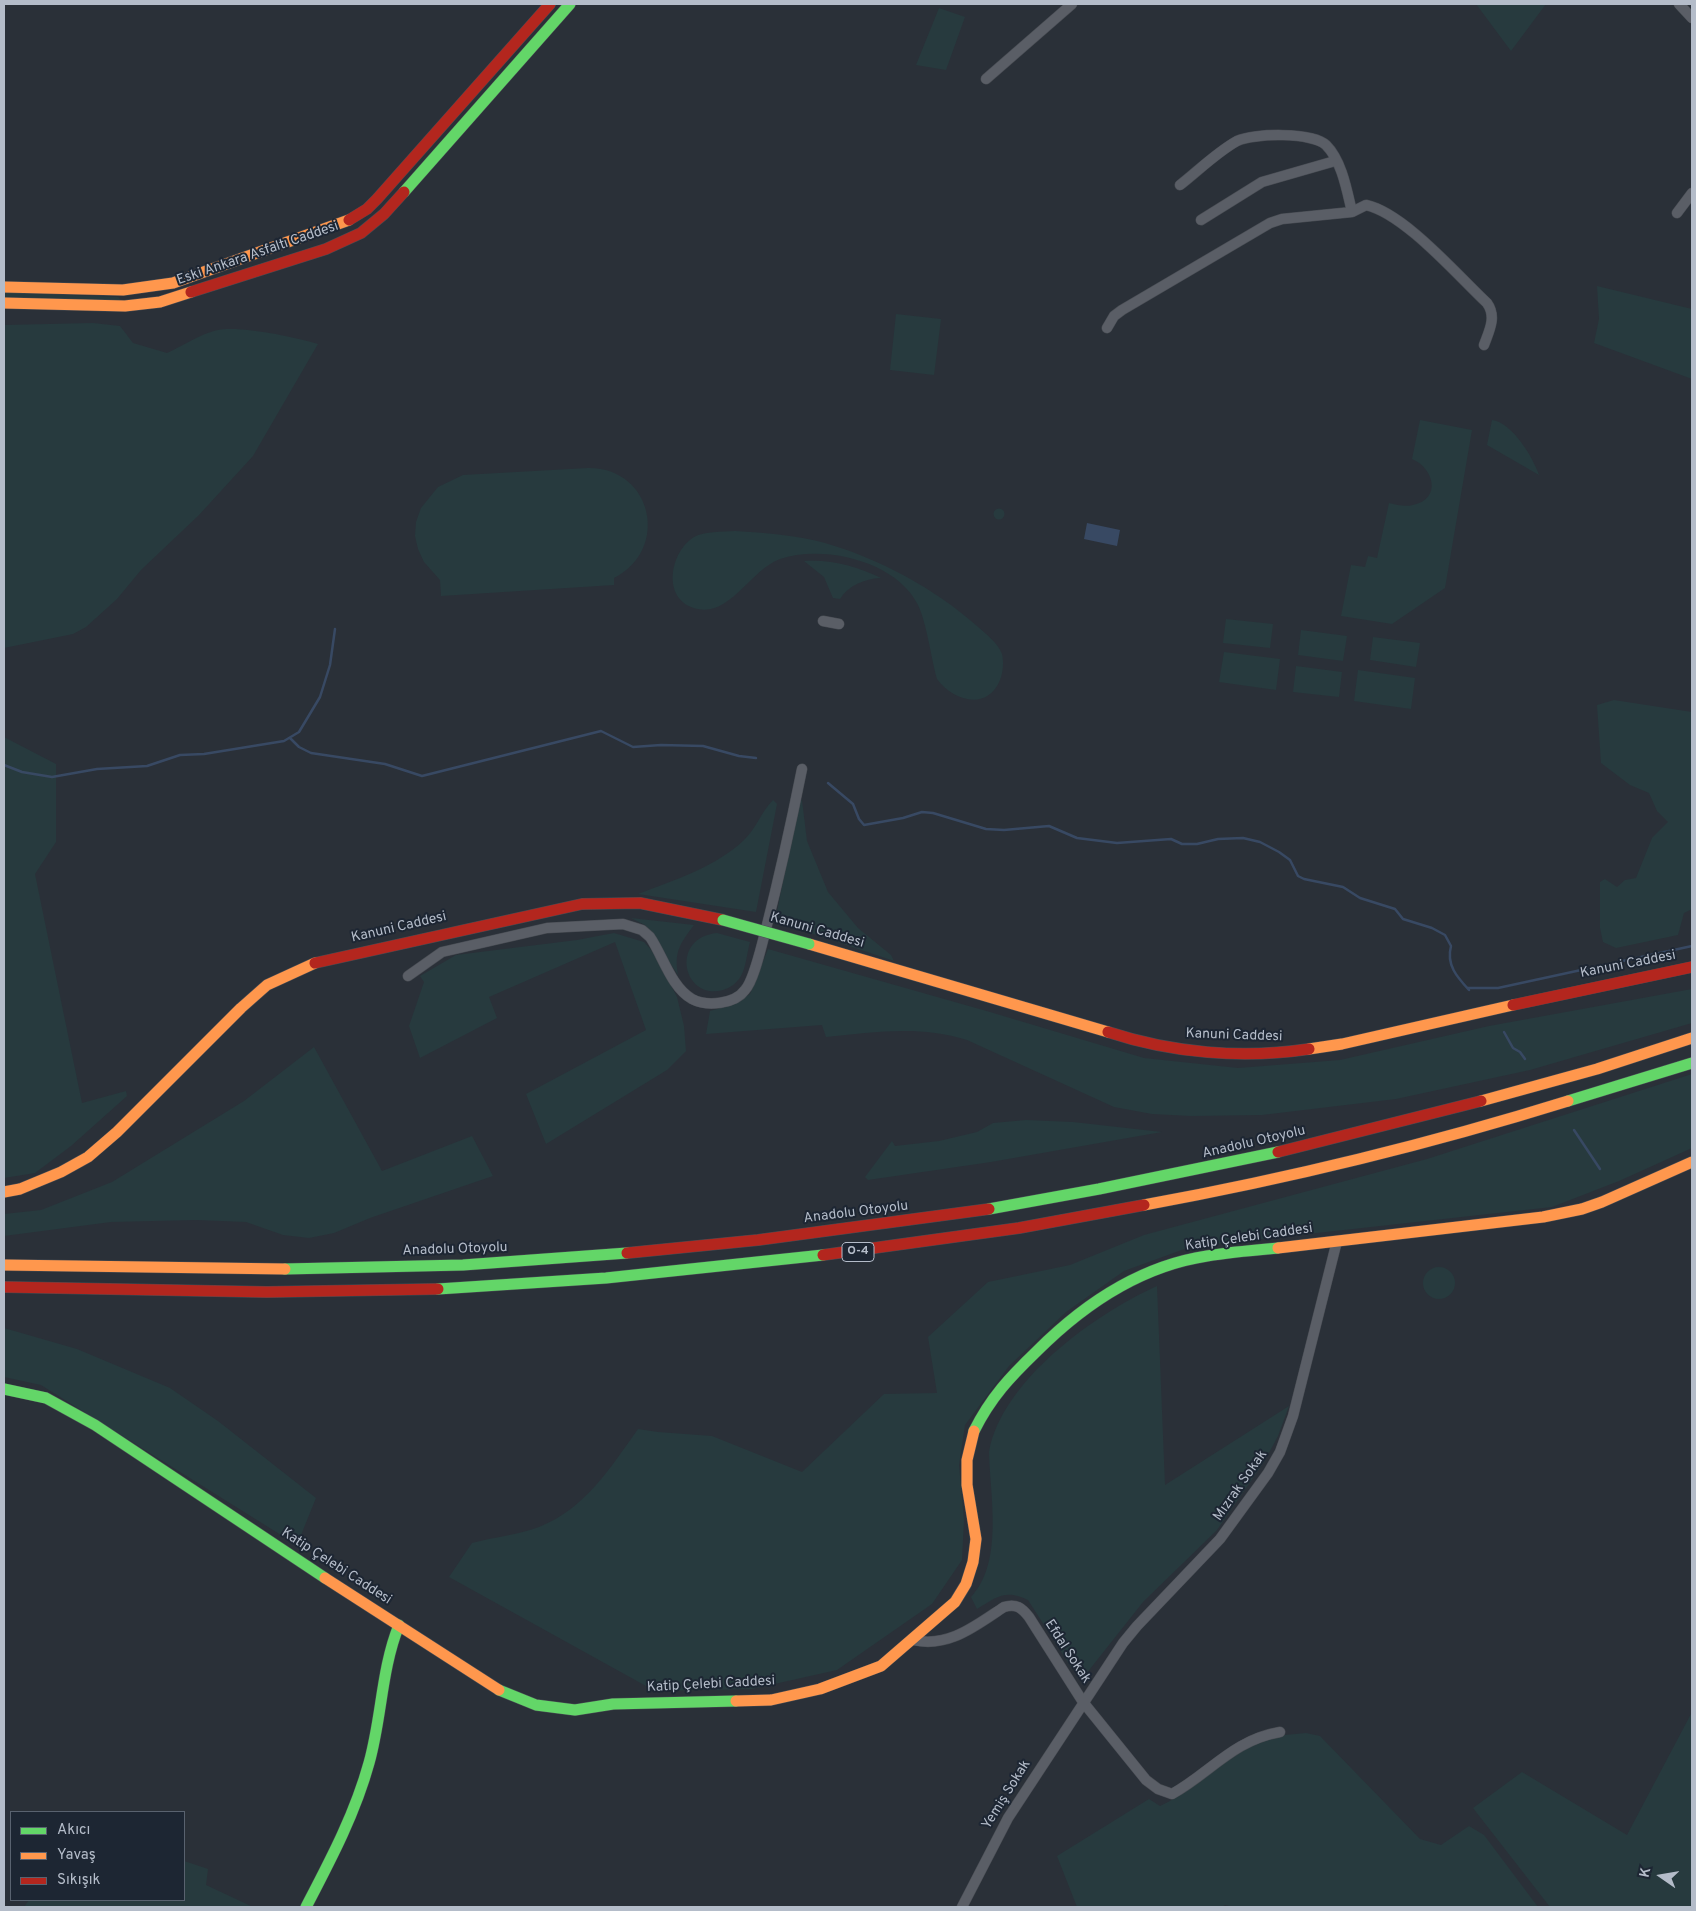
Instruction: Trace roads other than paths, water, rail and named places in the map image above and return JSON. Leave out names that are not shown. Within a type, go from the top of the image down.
[{"type":"main road","name":"Eski Ankara Asfaltı Caddesi","points":[[4,286],[124,290],[152,287],[193,276],[344,224],[367,209],[377,199],[550,4]]},
{"type":"main road","name":"Eski Ankara Asfaltı Caddesi","points":[[4,303],[125,306],[160,302],[326,249],[351,238],[384,214],[570,4]]},
{"type":"main road","name":"Kanuni Caddesi","points":[[4,1192],[20,1189],[61,1172],[88,1157],[117,1132],[241,1008],[267,985],[311,964],[582,904],[640,903],[678,909],[809,944],[1058,1016],[1139,1042],[1188,1051],[1228,1053],[1290,1052],[1342,1044],[1582,989],[1692,967]]},
{"type":"main road","name":"Anadolu Otoyolu","points":[[4,1265],[278,1270],[528,1261],[749,1242],[953,1215],[1168,1178],[1352,1136],[1508,1094],[1692,1038]]},
{"type":"main road","name":"O-4","points":[[4,1287],[286,1292],[426,1290],[708,1270],[853,1253],[1014,1230],[1299,1171],[1461,1132],[1692,1063]]},
{"type":"main road","name":"Katip Çelebi Caddesi","points":[[4,1389],[46,1398],[94,1425],[298,1561],[506,1694],[546,1707],[575,1710],[613,1704],[771,1700],[820,1689],[881,1666],[955,1602],[966,1584],[973,1562],[976,1539],[967,1485],[967,1460],[973,1433],[986,1407],[1002,1385],[1061,1326],[1098,1300],[1134,1279],[1172,1265],[1205,1256],[1524,1219],[1582,1209],[1624,1194],[1692,1162]]},
{"type":"main road","points":[[306,1907],[335,1852],[369,1762],[389,1647],[399,1625]]},
{"type":"street","points":[[986,79],[1072,4]]},
{"type":"street","points":[[1679,4],[1692,18]]},
{"type":"street","points":[[1180,186],[1233,144],[1250,137],[1312,136],[1326,145],[1335,160],[1343,177],[1352,212]]},
{"type":"street","points":[[1201,220],[1262,182],[1335,160]]},
{"type":"street","points":[[1677,213],[1692,193]]},
{"type":"street","points":[[1108,328],[1114,316],[1122,310],[1270,223],[1282,219],[1352,212],[1366,205],[1391,216],[1418,237],[1487,303],[1492,312],[1492,322],[1484,345]]},
{"type":"street","points":[[823,621],[839,624]]},
{"type":"street","points":[[408,976],[442,952],[547,928],[624,924],[642,930],[650,937],[683,992],[704,1003],[725,1002],[745,991],[758,960],[780,874],[802,769]]},
{"type":"street","name":"Mızrak Sokak","points":[[1083,1702],[1137,1626],[1229,1527],[1280,1452],[1293,1416],[1337,1241]]},
{"type":"street","name":"Efdal Sokak","points":[[913,1640],[932,1643],[950,1640],[1004,1606],[1011,1604],[1018,1606],[1029,1617],[1083,1702],[1146,1780],[1158,1789],[1172,1794],[1234,1749],[1257,1737],[1280,1732]]},
{"type":"street","name":"Yemiş Sokak","points":[[962,1907],[1008,1818],[1083,1702]]},
{"type":"water","points":[[1087,523],[1120,530],[1117,546],[1084,539]]},
{"type":"waterway","points":[[4,765],[22,772],[52,777],[97,769],[147,766],[180,755],[204,754],[284,741],[299,732],[320,697],[330,665],[335,629]]},
{"type":"waterway","points":[[290,738],[299,747],[311,753],[385,764],[422,776],[601,731],[633,747],[661,745],[703,746],[739,756],[756,758]]},
{"type":"waterway","points":[[828,783],[853,804],[859,819],[864,825],[903,818],[922,812],[933,813],[986,829],[1004,830],[1049,826],[1077,838],[1117,843],[1171,839],[1182,844],[1197,844],[1218,839],[1243,838],[1260,842],[1290,860],[1298,876],[1343,887],[1360,898],[1395,909],[1403,919],[1432,928],[1445,935],[1451,946],[1451,965],[1469,990]]},
{"type":"waterway","points":[[1468,988],[1498,988],[1692,946]]},
{"type":"waterway","points":[[1504,1032],[1513,1048],[1520,1052],[1525,1059]]},
{"type":"waterway","points":[[1574,1130],[1600,1169]]}]
